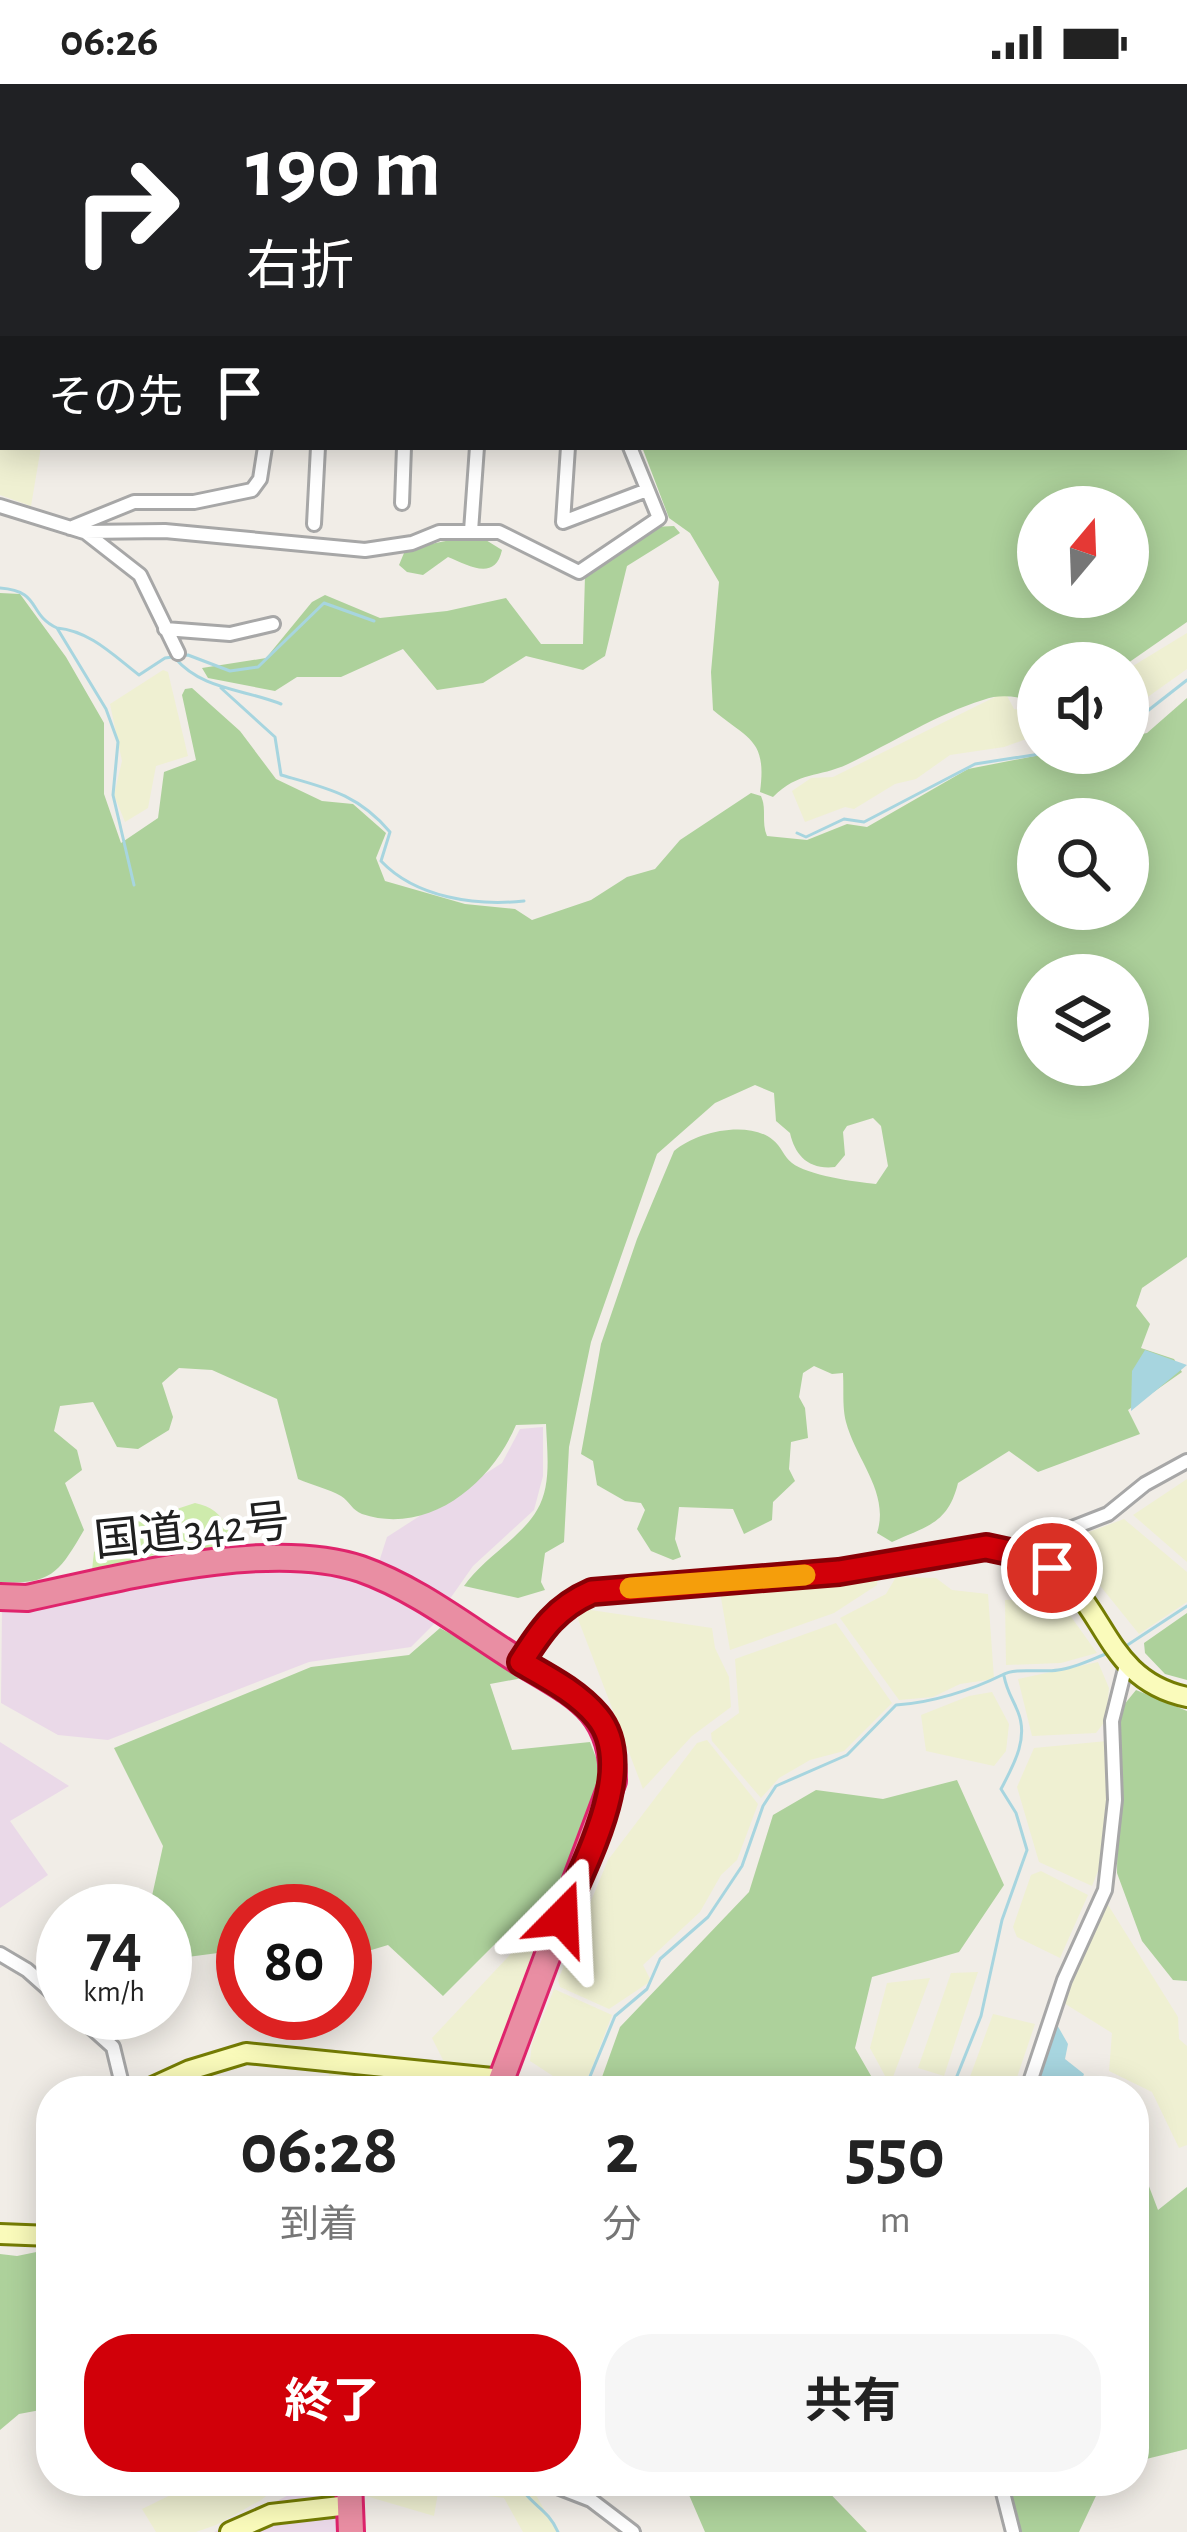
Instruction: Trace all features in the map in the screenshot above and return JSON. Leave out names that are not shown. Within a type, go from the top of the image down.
[{"type":"highway","name":"国道342号","points":[[0,1598],[26,1598],[212,1563],[329,1562],[376,1575],[566,1689],[594,1712],[614,1751],[614,1781],[502,2076]]},
{"type":"highway","points":[[349,2496],[351,2532]]},
{"type":"street","points":[[69,528],[134,502],[194,502],[252,490],[260,479],[265,450]]},
{"type":"street","points":[[314,524],[318,450]]},
{"type":"street","points":[[402,503],[404,450]]},
{"type":"street","points":[[471,531],[477,450]]},
{"type":"street","points":[[568,450],[563,522],[647,490]]},
{"type":"street","points":[[0,506],[84,532],[165,531],[365,550],[412,543],[439,532],[499,532],[579,572],[658,518],[631,450]]},
{"type":"street","points":[[84,532],[140,575],[178,652]]},
{"type":"street","points":[[166,629],[230,634],[273,624]]},
{"type":"street","points":[[1028,1556],[1044,1539],[1108,1514],[1145,1484],[1187,1462]]},
{"type":"street","points":[[521,1662],[555,1613],[592,1592],[839,1572],[986,1547],[1028,1556],[1052,1568],[1126,1664],[1148,1685],[1187,1697]]},
{"type":"street","points":[[1032,2076],[1064,1980],[1105,1890],[1114,1800],[1112,1721],[1126,1664]]},
{"type":"street","points":[[0,1954],[36,1978]]},
{"type":"street","points":[[104,2040],[113,2048],[120,2076]]},
{"type":"street","points":[[177,2076],[246,2053],[325,2058],[441,2076]]},
{"type":"street","points":[[0,2234],[36,2235]]},
{"type":"street","points":[[230,2532],[271,2513],[337,2496]]},
{"type":"street","points":[[581,2496],[632,2532]]},
{"type":"street","points":[[1004,2496],[1013,2532]]},
{"type":"shaded area","points":[[543,1427],[543,1476],[534,1510],[473,1566],[447,1603],[379,1562],[387,1537],[502,1463],[520,1429]]},
{"type":"shaded area","points":[[205,1573],[346,1573],[438,1620],[411,1647],[309,1662],[108,1740],[58,1735],[1,1703],[2,1610]]},
{"type":"shaded area","points":[[0,1742],[69,1786],[10,1821],[48,1875],[0,1908]]},
{"type":"shaded area","points":[[287,2496],[343,2496],[345,2532],[214,2532]]},
{"type":"green space","points":[[0,450],[40,450],[31,506],[0,495]]},
{"type":"green space","points":[[643,450],[1187,450],[1187,622],[1149,648],[1149,642],[1017,642],[1017,698],[997,697],[966,706],[848,764],[791,783],[773,797],[760,792],[761,761],[753,742],[713,710],[711,672],[719,582],[690,533],[669,518]]},
{"type":"green space","points":[[674,526],[680,533],[627,566],[605,656],[583,670],[526,656],[483,683],[437,690],[403,649],[341,677],[297,677],[275,691],[208,678],[202,668],[266,658],[312,602],[325,595],[380,618],[506,598],[541,644],[583,644],[585,576],[654,527]]},
{"type":"green space","points":[[481,537],[502,550],[493,566],[472,567],[448,557],[423,575],[399,565],[404,553],[414,549]]},
{"type":"green space","points":[[0,593],[20,594],[66,657],[104,723],[104,794],[121,843],[158,818],[164,772],[196,760],[182,695],[192,688],[240,731],[276,779],[322,801],[353,804],[386,833],[376,858],[385,881],[465,904],[515,909],[532,920],[591,900],[627,877],[655,869],[680,840],[751,793],[761,796],[767,836],[807,840],[847,824],[867,827],[968,769],[1017,759],[1017,774],[1149,774],[1149,731],[1187,698],[1187,1257],[1142,1288],[1136,1306],[1150,1324],[1141,1348],[1174,1359],[1182,1372],[1128,1410],[1140,1434],[1038,1472],[1009,1451],[958,1483],[948,1507],[934,1522],[892,1542],[877,1533],[879,1504],[846,1422],[843,1373],[814,1366],[803,1373],[799,1397],[808,1438],[791,1442],[789,1469],[795,1481],[773,1502],[772,1520],[744,1534],[733,1509],[679,1507],[675,1539],[681,1557],[673,1560],[651,1551],[637,1529],[645,1510],[641,1503],[625,1501],[597,1485],[593,1461],[581,1454],[601,1344],[674,1151],[709,1133],[737,1129],[763,1134],[799,1167],[844,1180],[876,1184],[888,1166],[881,1126],[873,1118],[847,1126],[845,1155],[835,1167],[810,1163],[776,1121],[774,1093],[755,1085],[715,1103],[657,1154],[591,1342],[569,1447],[564,1542],[545,1553],[541,1582],[545,1590],[518,1598],[464,1586],[522,1530],[542,1501],[547,1479],[546,1424],[516,1425],[491,1467],[454,1500],[410,1518],[387,1519],[362,1514],[341,1496],[298,1479],[277,1399],[212,1370],[179,1368],[162,1383],[173,1417],[169,1430],[138,1449],[117,1447],[93,1402],[60,1406],[54,1431],[77,1450],[82,1470],[65,1483],[84,1530],[60,1566],[31,1581],[0,1582]]},
{"type":"green space","points":[[1187,633],[1187,669],[1149,696],[1149,656]]},
{"type":"green space","points":[[163,670],[168,672],[188,756],[156,766],[148,808],[125,822],[114,795],[122,761],[110,704]]},
{"type":"green space","points":[[1005,692],[1017,710],[1017,742],[950,755],[916,779],[895,784],[854,809],[845,807],[805,822],[792,791],[811,778],[833,777]]},
{"type":"green space","points":[[1187,1479],[1187,1562],[1133,1515]]},
{"type":"green space","points":[[195,1503],[222,1519],[233,1549],[175,1550],[92,1570],[94,1552],[125,1526]]},
{"type":"green space","points":[[1124,1519],[1187,1572],[1187,1602],[1139,1634],[1085,1567],[1061,1557],[1054,1545]]},
{"type":"green space","points":[[878,1574],[877,1585],[834,1613],[730,1650],[720,1592]]},
{"type":"green space","points":[[896,1577],[936,1578],[952,1590],[988,1594],[994,1679],[960,1684],[933,1697],[899,1700],[840,1618],[886,1594]]},
{"type":"green space","points":[[1057,1597],[1097,1653],[1061,1663],[1006,1665],[1005,1600]]},
{"type":"green space","points":[[584,1609],[712,1628],[715,1648],[729,1677],[731,1707],[692,1736],[643,1789],[578,1619]]},
{"type":"green space","points":[[1187,1613],[1187,1680],[1165,1674],[1145,1653],[1144,1643]]},
{"type":"green space","points":[[836,1623],[892,1703],[844,1751],[810,1760],[779,1778],[761,1798],[712,1741],[711,1733],[739,1713],[735,1659]]},
{"type":"green space","points":[[440,1628],[528,1677],[490,1684],[512,1750],[590,1742],[600,1768],[589,1824],[564,1875],[443,1996],[388,1945],[372,1950],[372,1884],[216,1884],[216,1953],[192,1956],[192,1884],[155,1884],[163,1846],[114,1748],[311,1667],[409,1655]]},
{"type":"green space","points":[[1098,1662],[1109,1688],[1106,1720],[1096,1733],[1032,1736],[1018,1679]]},
{"type":"green space","points":[[1136,1690],[1187,1711],[1187,1981],[1173,1980],[1142,1941],[1117,1873],[1119,1711]]},
{"type":"green space","points":[[992,1692],[1009,1724],[1006,1751],[994,1766],[926,1751],[921,1715]]},
{"type":"green space","points":[[707,1740],[758,1804],[737,1860],[721,1875],[700,1912],[643,1965],[651,1981],[609,2009],[560,1987],[558,1980],[608,1860],[697,1743]]},
{"type":"green space","points":[[1107,1741],[1110,1803],[1092,1886],[1039,1862],[1017,1787],[1034,1748]]},
{"type":"green space","points":[[957,1780],[1004,1885],[959,1952],[872,1977],[855,2048],[871,2076],[602,2076],[620,2027],[749,1892],[773,1815],[816,1790],[883,1799]]},
{"type":"green space","points":[[1041,1871],[1088,1895],[1060,1958],[1017,1937],[1013,1927],[1031,1875]]},
{"type":"green space","points":[[1105,1900],[1178,2017],[1179,2039],[1187,2046],[1187,2145],[1179,2148],[1149,2091],[1149,2076],[1119,2076],[1109,2071],[1112,2033],[1059,2000]]},
{"type":"green space","points":[[549,1913],[496,2064],[488,2068],[444,2062],[432,2038]]},
{"type":"green space","points":[[978,1972],[944,2076],[918,2068],[951,1973]]},
{"type":"green space","points":[[930,1978],[893,2076],[885,2076],[870,2048],[887,1983]]},
{"type":"green space","points":[[554,1989],[612,2015],[588,2076],[553,2076],[530,2061]]},
{"type":"green space","points":[[993,2014],[1035,2024],[1017,2076],[970,2076]]},
{"type":"green space","points":[[330,2069],[384,2076],[328,2076]]},
{"type":"green space","points":[[1149,2186],[1158,2210],[1187,2187],[1187,2449],[1149,2458]]},
{"type":"green space","points":[[36,2252],[36,2411],[19,2414],[0,2430],[0,2254]]},
{"type":"green space","points":[[169,2496],[266,2496],[196,2532],[156,2532],[142,2509]]},
{"type":"green space","points":[[366,2496],[437,2496],[434,2516]]},
{"type":"green space","points":[[487,2496],[537,2496],[557,2532],[523,2532],[504,2498]]},
{"type":"green space","points":[[689,2496],[832,2496],[867,2532],[705,2532]]},
{"type":"green space","points":[[1012,2496],[1096,2496],[1079,2532],[1020,2532]]},
{"type":"water","points":[[1145,1350],[1187,1365],[1131,1411],[1132,1371]]},
{"type":"water","points":[[1056,2023],[1068,2044],[1065,2059],[1084,2074],[1038,2076]]},
{"type":"waterway","points":[[0,588],[29,598],[57,628],[106,709],[118,742],[113,795],[134,885]]},
{"type":"waterway","points":[[57,628],[91,639],[139,675],[165,658],[188,655],[230,671],[258,667],[324,603],[374,621]]},
{"type":"waterway","points":[[175,658],[211,683],[281,704]]},
{"type":"waterway","points":[[1149,710],[1187,680]]},
{"type":"waterway","points":[[221,688],[275,737],[281,775],[341,794],[378,819],[390,832],[381,861],[395,874],[448,897],[524,901]]},
{"type":"waterway","points":[[797,833],[806,837],[844,819],[864,822],[975,764],[1017,757]]},
{"type":"waterway","points":[[1126,1646],[1187,1606]]},
{"type":"waterway","points":[[590,2076],[615,2016],[647,1989],[660,1959],[708,1917],[742,1866],[763,1806],[776,1786],[847,1755],[896,1705],[951,1695],[1008,1673],[1065,1669],[1111,1652]]},
{"type":"waterway","points":[[957,2076],[981,2016],[1002,1920],[1027,1850],[1016,1813],[1001,1789],[1022,1732],[1004,1676]]},
{"type":"waterway","points":[[528,2496],[558,2532]]},
{"type":"slow traffic","points":[[630,1588],[805,1575]]},
{"type":"route","points":[[562,1918],[614,1781],[614,1751],[605,1726],[566,1689],[521,1662],[544,1626],[569,1601],[592,1592],[839,1572],[986,1547],[1028,1556],[1052,1568]]}]
